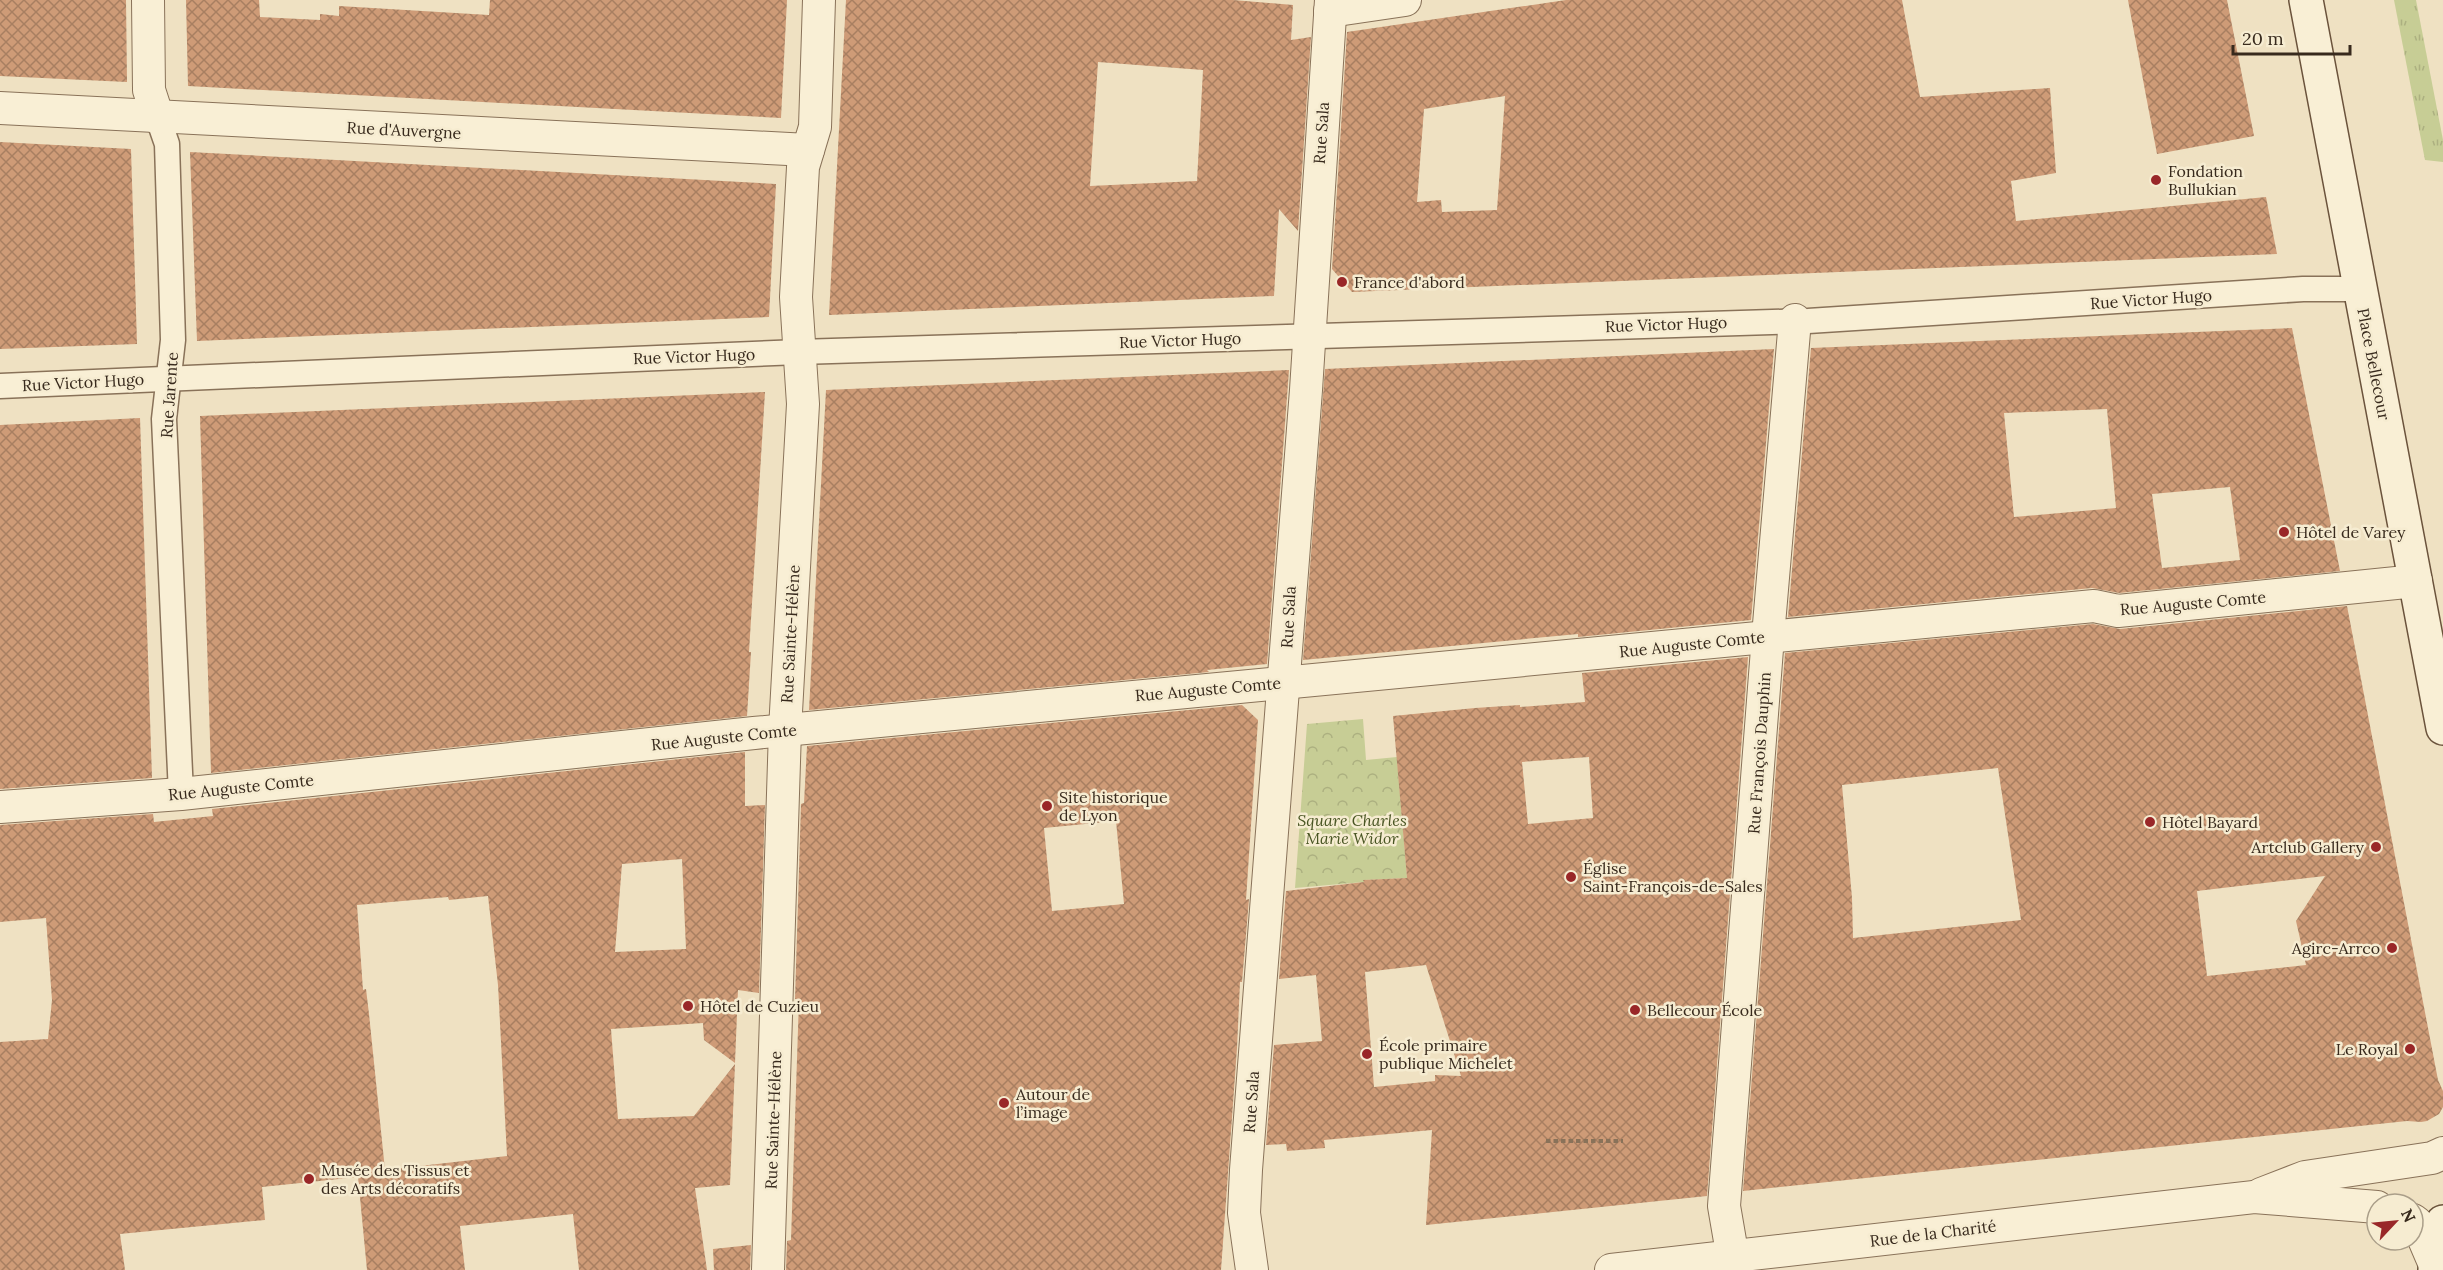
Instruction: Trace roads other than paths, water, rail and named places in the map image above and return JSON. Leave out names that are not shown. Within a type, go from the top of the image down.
[{"type":"main road","name":"Place Bellecour","points":[[2306,0],[2443,728]]},
{"type":"main road","points":[[2435,1268],[2443,1222]]},
{"type":"street","name":"Rue Jarente","points":[[147,0],[149,90],[167,144],[173,339],[164,419],[181,794]]},
{"type":"street","name":"Rue Sainte-Hélène","points":[[768,1270],[785,730],[802,404],[796,297],[801,188],[815,127],[819,0]]},
{"type":"street","points":[[1331,5],[1405,0]]},
{"type":"street","name":"Rue Sala","points":[[1252,1270],[1244,1214],[1246,1170],[1331,5]]},
{"type":"street","name":"Rue d'Auvergne","points":[[0,108],[808,150]]},
{"type":"street","name":"Rue Victor Hugo","points":[[0,386],[799,352],[1795,320],[2303,289],[2360,289]]},
{"type":"street","name":"Rue François Dauphin","points":[[1733,1263],[1724,1206],[1795,320]]},
{"type":"street","name":"Rue Auguste Comte","points":[[0,807],[181,794],[785,730],[1768,636],[2094,606],[2118,611],[2415,581]]},
{"type":"street","name":"Rue de la Charité","points":[[2254,1197],[2305,1177],[2432,1158],[2443,1153]]},
{"type":"street","name":"Rue de la Charité","points":[[1611,1270],[1733,1263],[2254,1197],[2365,1206]]},
{"type":"street","points":[[2425,1242],[2435,1268]]},
{"type":"place","name":"Fondation Bullukian","points":[[2156,180]]},
{"type":"place","name":"France d'abord","points":[[1342,282]]},
{"type":"place","name":"Hôtel de Varey","points":[[2284,532]]},
{"type":"place","name":"Site historique de Lyon","points":[[1047,806]]},
{"type":"place","name":"Hôtel Bayard","points":[[2150,822]]},
{"type":"place","name":"Artclub Gallery","points":[[2376,847]]},
{"type":"place","name":"Église Saint-François-de-Sales","points":[[1571,877]]},
{"type":"place","name":"Agirc-Arrco","points":[[2392,948]]},
{"type":"place","name":"Hôtel de Cuzieu","points":[[688,1006]]},
{"type":"place","name":"Bellecour École","points":[[1635,1010]]},
{"type":"place","name":"Le Royal","points":[[2410,1049]]},
{"type":"place","name":"École primaire publique Michelet","points":[[1367,1054]]},
{"type":"place","name":"Autour de l’image","points":[[1004,1103]]},
{"type":"place","name":"Musée des Tissus et des Arts décoratifs","points":[[309,1179]]},
{"type":"park label","name":"Square Charles Marie Widor","points":[[1352,829]]}]
